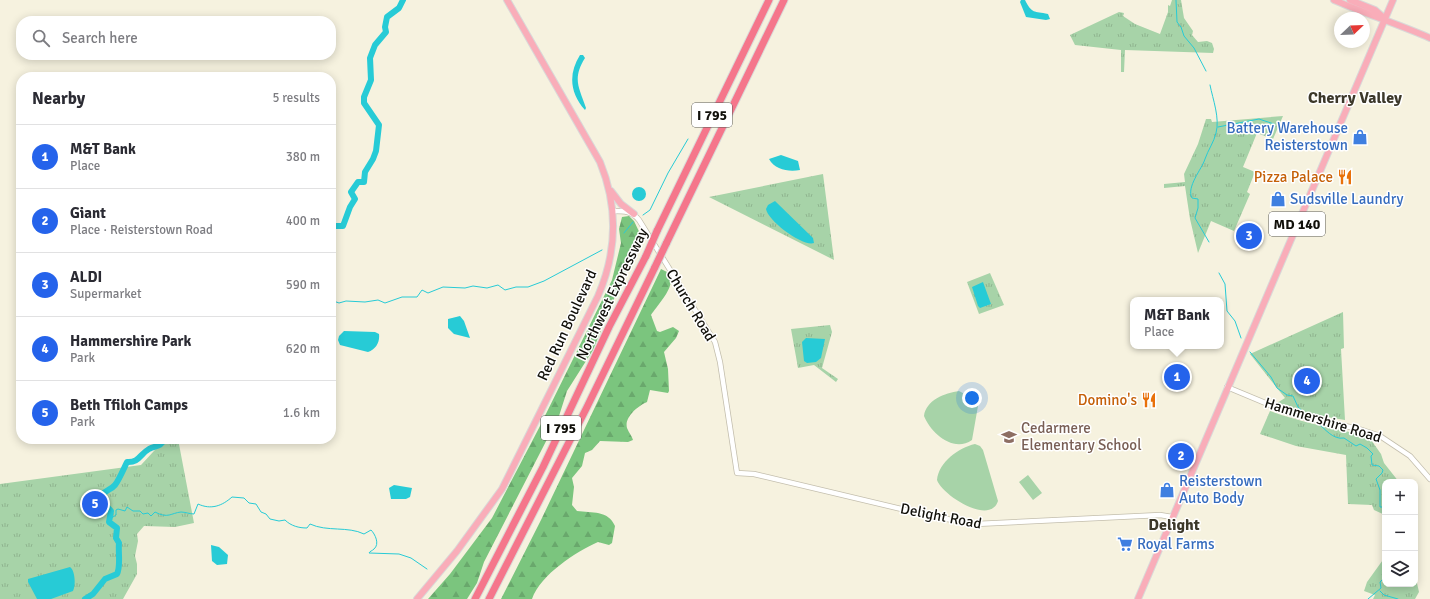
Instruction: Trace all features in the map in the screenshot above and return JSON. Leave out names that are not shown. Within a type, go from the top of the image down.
[{"type":"highway","points":[[725,88],[765,0]]},
{"type":"highway","name":"Northwest Expressway","points":[[475,599],[543,467],[609,327],[646,256],[725,88],[770,0]]},
{"type":"highway","name":"Northwest Expressway","points":[[489,599],[588,407],[756,55],[784,0]]},
{"type":"highway","points":[[756,55],[788,0]]},
{"type":"main road","name":"Red Run Boulevard","points":[[417,599],[472,533],[494,502],[509,475],[603,285],[612,246],[613,212],[610,189],[595,151],[507,0]]},
{"type":"main road","points":[[1334,0],[1371,16],[1385,19],[1430,38]]},
{"type":"main road","points":[[1350,0],[1375,10],[1385,19]]},
{"type":"main road","name":"MD 140","points":[[1138,599],[1227,386],[1393,0]]},
{"type":"main road","points":[[610,189],[619,202],[634,214]]},
{"type":"street","points":[[613,212],[625,211],[634,214]]},
{"type":"street","name":"Church Road","points":[[634,214],[715,342],[720,361],[737,473]]},
{"type":"street","name":"Hammershire Road","points":[[1227,386],[1294,415],[1359,428],[1380,436],[1410,456],[1430,479]]},
{"type":"street","name":"Delight Road","points":[[737,473],[761,476],[935,517],[976,524],[1160,515],[1172,516]]},
{"type":"green space","points":[[1172,0],[1181,0],[1184,18],[1193,31],[1192,35],[1198,42],[1207,41],[1212,43],[1214,49],[1213,53],[1125,50],[1124,72],[1121,72],[1121,50],[1075,45],[1070,35],[1119,12],[1124,13],[1123,16],[1135,24],[1160,34],[1168,12],[1168,5],[1170,6]]},
{"type":"green space","points":[[1283,116],[1273,139],[1257,133],[1243,167],[1255,172],[1247,192],[1250,194],[1234,231],[1211,221],[1198,253],[1190,219],[1185,186],[1164,188],[1164,184],[1185,182],[1184,174],[1198,144],[1206,119],[1211,119],[1212,122]]},
{"type":"green space","points":[[823,174],[834,260],[709,197]]},
{"type":"green space","points":[[629,216],[634,221],[643,240],[621,282],[593,350],[567,391],[559,416],[484,562],[477,583],[467,599],[428,599],[450,574],[492,518],[539,428],[612,280],[621,243],[619,229],[622,217]]},
{"type":"green space","points":[[661,269],[669,273],[671,284],[666,295],[651,315],[657,331],[660,332],[673,327],[679,331],[676,338],[664,352],[668,369],[669,391],[668,393],[650,390],[647,402],[632,412],[628,420],[627,428],[633,440],[628,442],[600,441],[592,450],[585,453],[582,466],[572,478],[574,487],[572,505],[577,511],[594,512],[608,517],[615,526],[612,543],[609,545],[598,542],[560,565],[543,581],[532,599],[501,599],[541,520]]},
{"type":"green space","points":[[990,273],[1004,305],[979,314],[967,282]]},
{"type":"green space","points":[[1343,312],[1344,348],[1341,349],[1345,420],[1309,414],[1277,403],[1285,398],[1250,354]]},
{"type":"green space","points":[[830,325],[832,332],[822,368],[838,379],[836,382],[814,365],[798,368],[791,329]]},
{"type":"green space","points":[[959,391],[974,399],[978,406],[972,440],[957,444],[950,443],[937,434],[924,416],[928,406],[937,398]]},
{"type":"green space","points":[[1270,411],[1307,422],[1369,437],[1381,454],[1384,463],[1397,479],[1382,479],[1382,514],[1374,510],[1372,505],[1348,504],[1346,455],[1296,446],[1260,434]]},
{"type":"green space","points":[[160,444],[179,444],[194,523],[175,527],[144,526],[137,534],[138,541],[135,556],[137,574],[123,599],[0,599],[0,484],[141,465]]},
{"type":"green space","points":[[975,444],[980,446],[983,450],[998,501],[993,508],[986,510],[966,506],[956,500],[941,486],[937,480],[941,467],[950,457],[956,452]]},
{"type":"green space","points":[[1028,475],[1042,493],[1033,500],[1019,482]]},
{"type":"green space","points":[[1382,561],[1382,587],[1418,587],[1419,592],[1415,599],[1373,599],[1375,595],[1364,591],[1367,582]]},
{"type":"water","points":[[1021,0],[1025,0],[1032,10],[1048,14],[1050,19],[1046,20],[1026,17],[1020,2]]},
{"type":"water","points":[[580,55],[583,55],[585,58],[579,72],[578,83],[586,108],[585,110],[576,97],[572,83],[572,76],[576,62]]},
{"type":"water","points":[[781,155],[798,161],[800,170],[791,171],[779,168],[769,159]]},
{"type":"water","points":[[636,187],[642,187],[646,191],[646,197],[642,201],[636,201],[632,197],[632,191]]},
{"type":"water","points":[[775,201],[813,238],[814,243],[802,241],[787,232],[773,220],[766,209],[768,205]]},
{"type":"water","points":[[983,282],[991,304],[980,308],[972,287]]},
{"type":"water","points":[[460,316],[464,321],[470,338],[454,334],[448,328],[448,319]]},
{"type":"water","points":[[344,331],[375,332],[379,334],[378,342],[373,349],[368,352],[340,345],[338,340],[339,336]]},
{"type":"water","points":[[806,338],[825,339],[821,358],[816,362],[807,363],[804,361],[802,342]]},
{"type":"water","points":[[394,485],[412,488],[410,497],[406,499],[391,499],[389,488]]},
{"type":"water","points":[[211,545],[219,547],[228,555],[227,564],[217,565],[212,561]]},
{"type":"water","points":[[70,567],[73,571],[74,578],[73,591],[51,599],[37,599],[28,582],[28,579]]},
{"type":"waterway","points":[[336,226],[343,226],[350,207],[355,199],[351,192],[358,182],[364,182],[365,172],[376,151],[379,125],[364,103],[364,97],[371,80],[370,58],[375,45],[386,32],[385,27],[387,17],[399,8],[403,0]]},
{"type":"waterway","points":[[1176,0],[1177,22],[1181,27],[1184,36],[1194,48],[1206,71]]},
{"type":"waterway","points":[[1209,242],[1195,218],[1198,208],[1198,199],[1192,198],[1191,189],[1216,133],[1217,115],[1210,85]]},
{"type":"waterway","points":[[1218,127],[1259,119],[1274,124]]},
{"type":"waterway","points":[[643,215],[650,210],[668,173],[688,139]]},
{"type":"waterway","points":[[624,233],[633,222]]},
{"type":"waterway","points":[[336,302],[365,302],[378,300],[385,303],[402,297],[417,297],[422,290],[428,293],[443,287],[465,288],[473,286],[487,288],[498,285],[505,290],[516,287],[528,287],[544,281],[602,250]]},
{"type":"waterway","points":[[1219,273],[1225,284],[1227,311],[1235,321],[1241,338]]},
{"type":"waterway","points":[[1250,352],[1271,377],[1277,388],[1287,395],[1293,396],[1298,407],[1308,416]]},
{"type":"waterway","points":[[1317,422],[1333,436],[1344,438],[1356,446],[1360,444],[1373,454],[1371,456],[1372,465],[1379,466],[1383,470],[1376,479],[1380,490],[1380,507],[1382,507]]},
{"type":"waterway","points":[[85,599],[93,594],[105,579],[117,574],[119,567],[119,543],[116,538],[117,528],[109,522],[111,511],[100,499],[101,496],[115,485],[127,462],[137,460],[146,451],[161,444]]},
{"type":"waterway","points":[[110,519],[116,515],[116,510],[118,509],[125,511],[127,507],[133,511],[140,511],[143,514],[148,513],[151,516],[155,512],[163,515],[181,512],[194,514],[198,504],[212,507],[220,505],[232,497],[244,498],[249,503],[256,504],[261,512],[266,514],[270,519],[279,521],[285,520],[298,527],[307,528],[310,524],[323,528],[351,530],[364,534],[371,530],[375,536],[377,544],[376,547],[369,553],[399,554],[411,558],[427,569]]},
{"type":"waterway","points":[[1368,599],[1381,588],[1380,582],[1382,580]]},
{"type":"waterway","points":[[1380,591],[1384,595],[1398,599]]},
{"type":"place","name":"Battery Warehouse Reisterstown","points":[[1360,137]]},
{"type":"place","name":"Pizza Palace","points":[[1345,177]]},
{"type":"place","name":"Sudsville Laundry","points":[[1278,199]]},
{"type":"place","name":"ALDI","points":[[1249,236]]},
{"type":"place","name":"M&T Bank","points":[[1177,377]]},
{"type":"place","name":"Hammershire Park","points":[[1307,381]]},
{"type":"place","name":"Domino's","points":[[1149,400]]},
{"type":"place","name":"Cedarmere Elementary School","points":[[1009,437]]},
{"type":"place","name":"Giant","points":[[1181,456]]},
{"type":"place","name":"Reisterstown Auto Body","points":[[1167,490]]},
{"type":"place","name":"Beth Tfiloh Camps","points":[[95,504]]},
{"type":"place","name":"Royal Farms","points":[[1125,544]]},
{"type":"district","name":"Cherry Valley","points":[[1355,97]]},
{"type":"district","name":"Delight","points":[[1174,524]]}]
